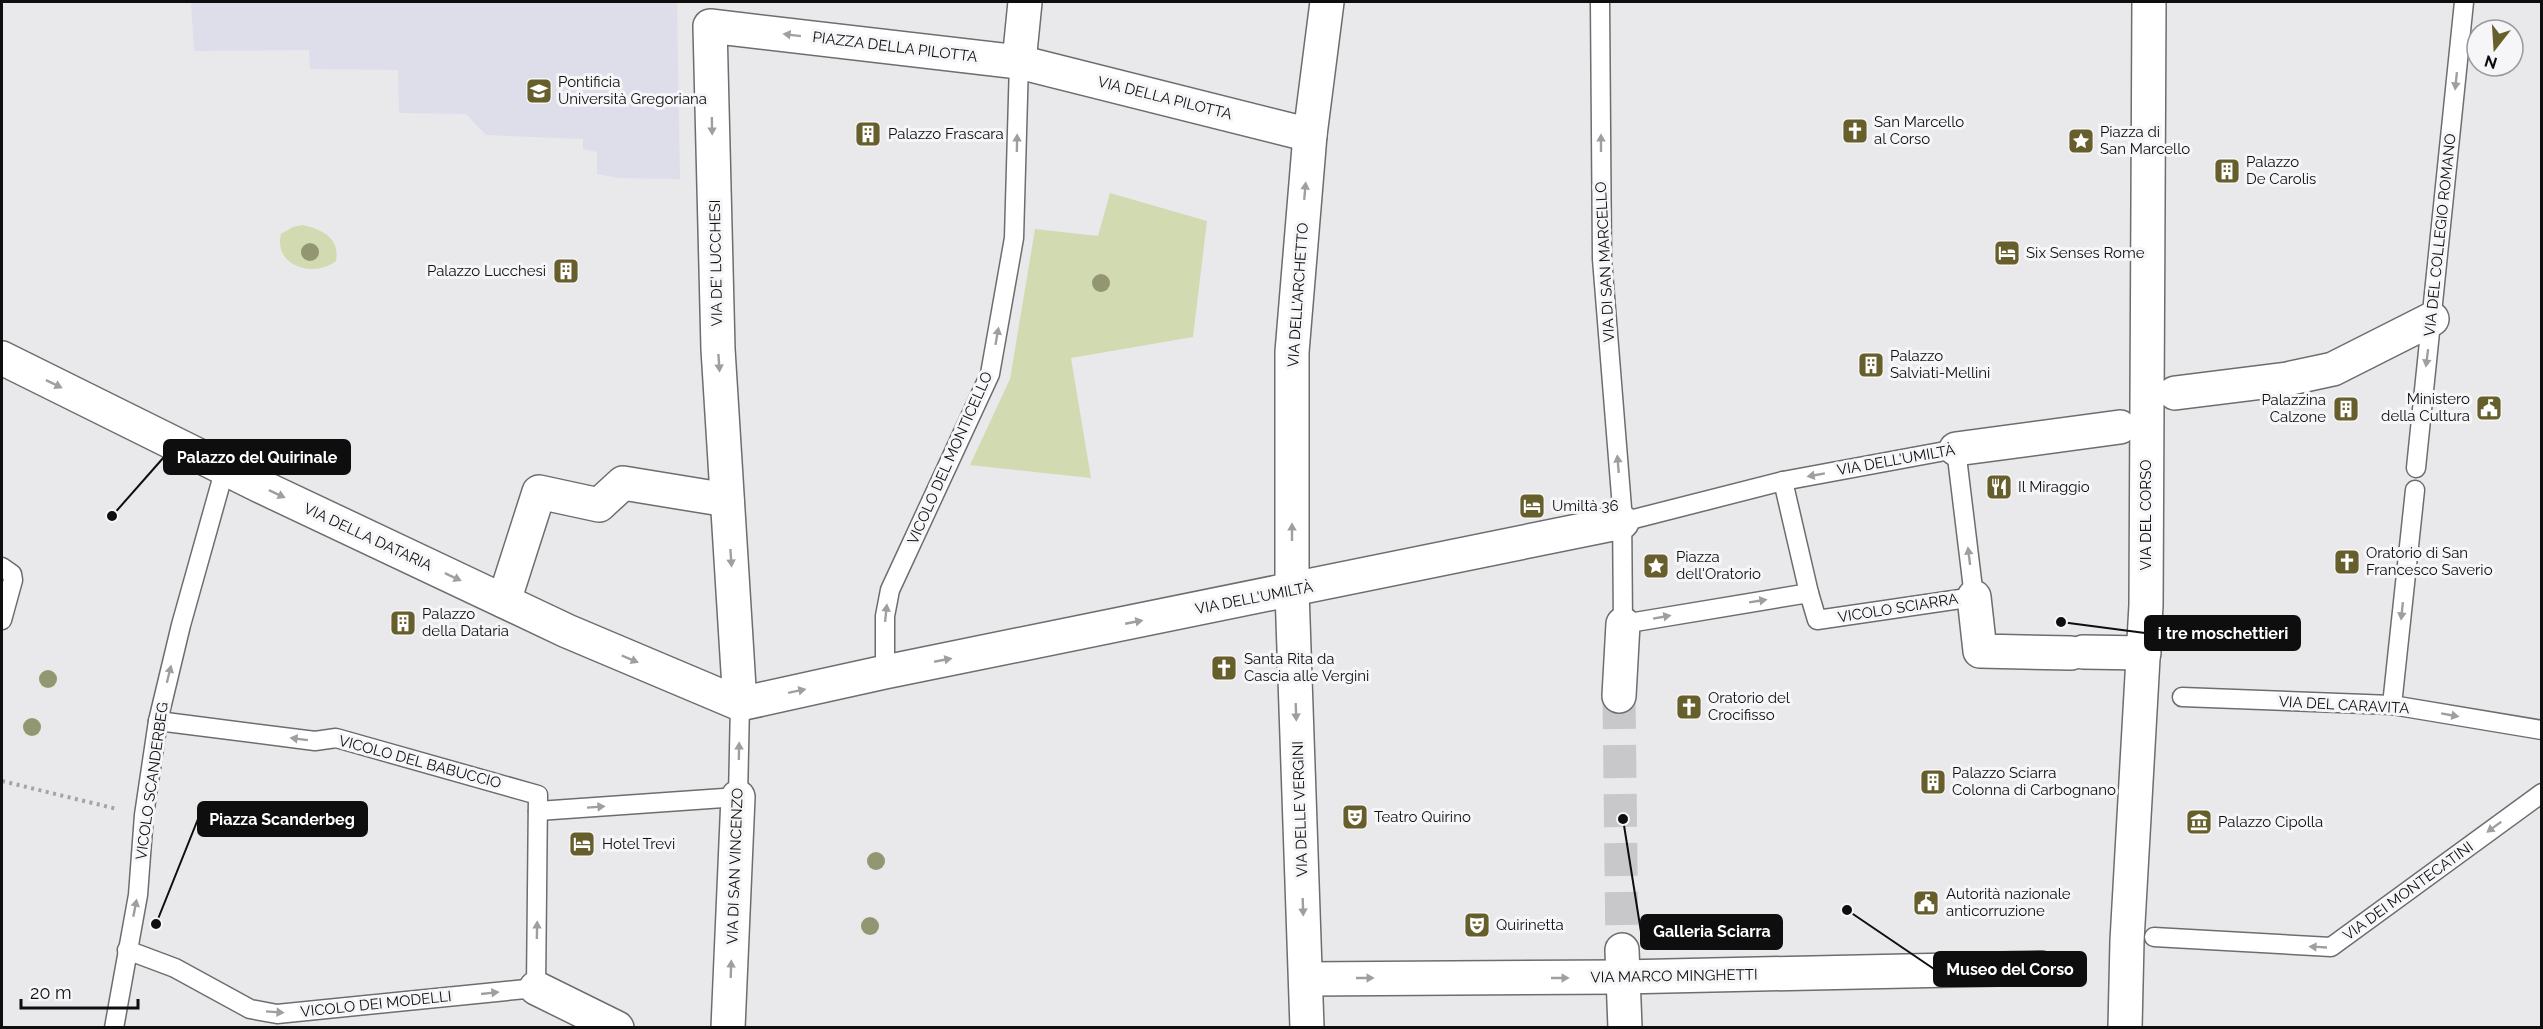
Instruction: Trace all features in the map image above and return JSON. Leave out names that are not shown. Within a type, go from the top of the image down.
[{"type":"street","points":[[1019,62],[1025,2]]},
{"type":"street","name":"VIA DELL'ARCHETTO","points":[[1292,591],[1292,352],[1310,135],[1327,2]]},
{"type":"street","name":"VIA DEL CORSO","points":[[2125,1028],[2127,941],[2161,393],[2149,2]]},
{"type":"street","name":"PIAZZA DELLA PILOTTA","points":[[710,26],[1019,62]]},
{"type":"street","name":"VIA DE' LUCCHESI","points":[[710,26],[718,349],[740,704]]},
{"type":"street","name":"VIA DELLA PILOTTA","points":[[1019,62],[1310,135]]},
{"type":"street","points":[[2161,393],[2287,379],[2333,369],[2432,319]]},
{"type":"street","name":"VIA DELLA DATARIA","points":[[2,358],[225,468],[504,601],[620,655],[740,704]]},
{"type":"street","name":"VIA DELL'UMILTÀ","points":[[1956,449],[2120,427]]},
{"type":"street","points":[[504,601],[539,492],[599,505],[623,483],[727,501]]},
{"type":"street","name":"VIA DELL'UMILTÀ","points":[[740,704],[885,672],[1622,522]]},
{"type":"street","name":"VIA DELLE VERGINI","points":[[1292,591],[1307,1028]]},
{"type":"street","name":"VICOLO SCIARRA","points":[[1974,597],[1980,651],[2144,653]]},
{"type":"street","points":[[1619,696],[1623,624]]},
{"type":"street","name":"VIA DI SAN VINCENZO","points":[[728,1028],[738,798]]},
{"type":"street","points":[[1622,964],[1624,1028]]},
{"type":"street","name":"VIA MARCO MINGHETTI","points":[[1306,979],[1622,964],[2041,968]]},
{"type":"street","points":[[536,988],[617,1028]]},
{"type":"lane","name":"VIA DI SAN MARCELLO","points":[[1600,2],[1602,259],[1622,522]]},
{"type":"lane","name":"VIA DEL COLLEGIO ROMANO","points":[[2416,468],[2464,2]]},
{"type":"lane","name":"VICOLO DEL MONTICELLO","points":[[885,672],[885,615],[890,590],[990,374],[1014,238],[1019,62]]},
{"type":"lane","name":"VIA DELL'UMILTÀ","points":[[1622,522],[1783,481],[1956,449]]},
{"type":"lane","name":"VICOLO SCIARRA","points":[[1809,593],[1817,620],[1974,597],[1956,449]]},
{"type":"lane","name":"VICOLO SCANDERBEG","points":[[114,1028],[138,895],[144,815],[158,721],[181,625],[225,468]]},
{"type":"lane","points":[[1622,522],[1623,624],[1809,593],[1783,481]]},
{"type":"lane","points":[[2392,705],[2415,490]]},
{"type":"lane","points":[[2,567],[12,574],[13,580],[2,620]]},
{"type":"lane","name":"VIA DEL CARAVITA","points":[[2182,697],[2392,705],[2541,730]]},
{"type":"lane","name":"VIA DI SAN VINCENZO","points":[[738,798],[740,704]]},
{"type":"lane","name":"VICOLO DEL BABUCCIO","points":[[158,721],[315,741],[336,738],[538,803],[738,798]]},
{"type":"lane","name":"VIA DEI MONTECATINI","points":[[2154,937],[2331,948],[2541,793]]},
{"type":"lane","points":[[536,988],[538,803]]},
{"type":"lane","name":"VICOLO DEI MODELLI","points":[[127,950],[175,968],[250,1009],[277,1014],[536,988]]},
{"type":"path","points":[[2,781],[144,815]]},
{"type":"shaded area","name":"Pontificia Università Gregoriana","points":[[191,2],[677,2],[680,179],[618,178],[597,174],[597,152],[583,149],[583,139],[486,135],[466,114],[399,113],[398,70],[310,69],[309,50],[194,51]]},
{"type":"green space","points":[[1110,193],[1207,221],[1193,337],[1071,358],[1091,478],[970,465],[1010,379],[1035,229],[1098,236]]},
{"type":"green space","points":[[302,225],[328,236],[335,246],[336,261],[317,269],[307,269],[289,262],[283,255],[280,245],[281,234]]},
{"type":"tunnel","points":[[1619,696],[1622,950]]},
{"type":"place","name":"Pontificia Università Gregoriana","points":[[539,91]]},
{"type":"place","name":"San Marcello al Corso","points":[[1855,131]]},
{"type":"place","name":"Palazzo Frascara","points":[[868,134]]},
{"type":"place","name":"Piazza di San Marcello","points":[[2081,141]]},
{"type":"place","name":"Palazzo De Carolis","points":[[2227,171]]},
{"type":"place","name":"Six Senses Rome","points":[[2007,253]]},
{"type":"place","name":"Palazzo Lucchesi","points":[[566,271]]},
{"type":"place","name":"Palazzo Salviati-Mellini","points":[[1871,365]]},
{"type":"place","name":"Ministero della Cultura","points":[[2489,408]]},
{"type":"place","name":"Palazzina Calzone","points":[[2346,409]]},
{"type":"place","name":"Il Miraggio","points":[[1999,487]]},
{"type":"place","name":"Umiltà 36","points":[[1532,506]]},
{"type":"place","name":"Palazzo del Quirinale","points":[[112,516]]},
{"type":"place","name":"Oratorio di San Francesco Saverio","points":[[2347,562]]},
{"type":"place","name":"Piazza dell'Oratorio","points":[[1656,566]]},
{"type":"place","name":"i tre moschettieri","points":[[2061,622]]},
{"type":"place","name":"Palazzo della Dataria","points":[[403,623]]},
{"type":"place","name":"Santa Rita da Cascia alle Vergini","points":[[1224,668]]},
{"type":"place","name":"Oratorio del Crocifisso","points":[[1689,707]]},
{"type":"place","name":"Palazzo Sciarra Colonna di Carbognano","points":[[1933,782]]},
{"type":"place","name":"Teatro Quirino","points":[[1355,817]]},
{"type":"place","name":"Galleria Sciarra","points":[[1623,819]]},
{"type":"place","name":"Palazzo Cipolla","points":[[2199,822]]},
{"type":"place","name":"Hotel Trevi","points":[[582,844]]},
{"type":"place","name":"Autorità nazionale anticorruzione","points":[[1926,903]]},
{"type":"place","name":"Museo del Corso","points":[[1847,910]]},
{"type":"place","name":"Piazza Scanderbeg","points":[[156,924]]},
{"type":"place","name":"Quirinetta","points":[[1477,925]]}]
